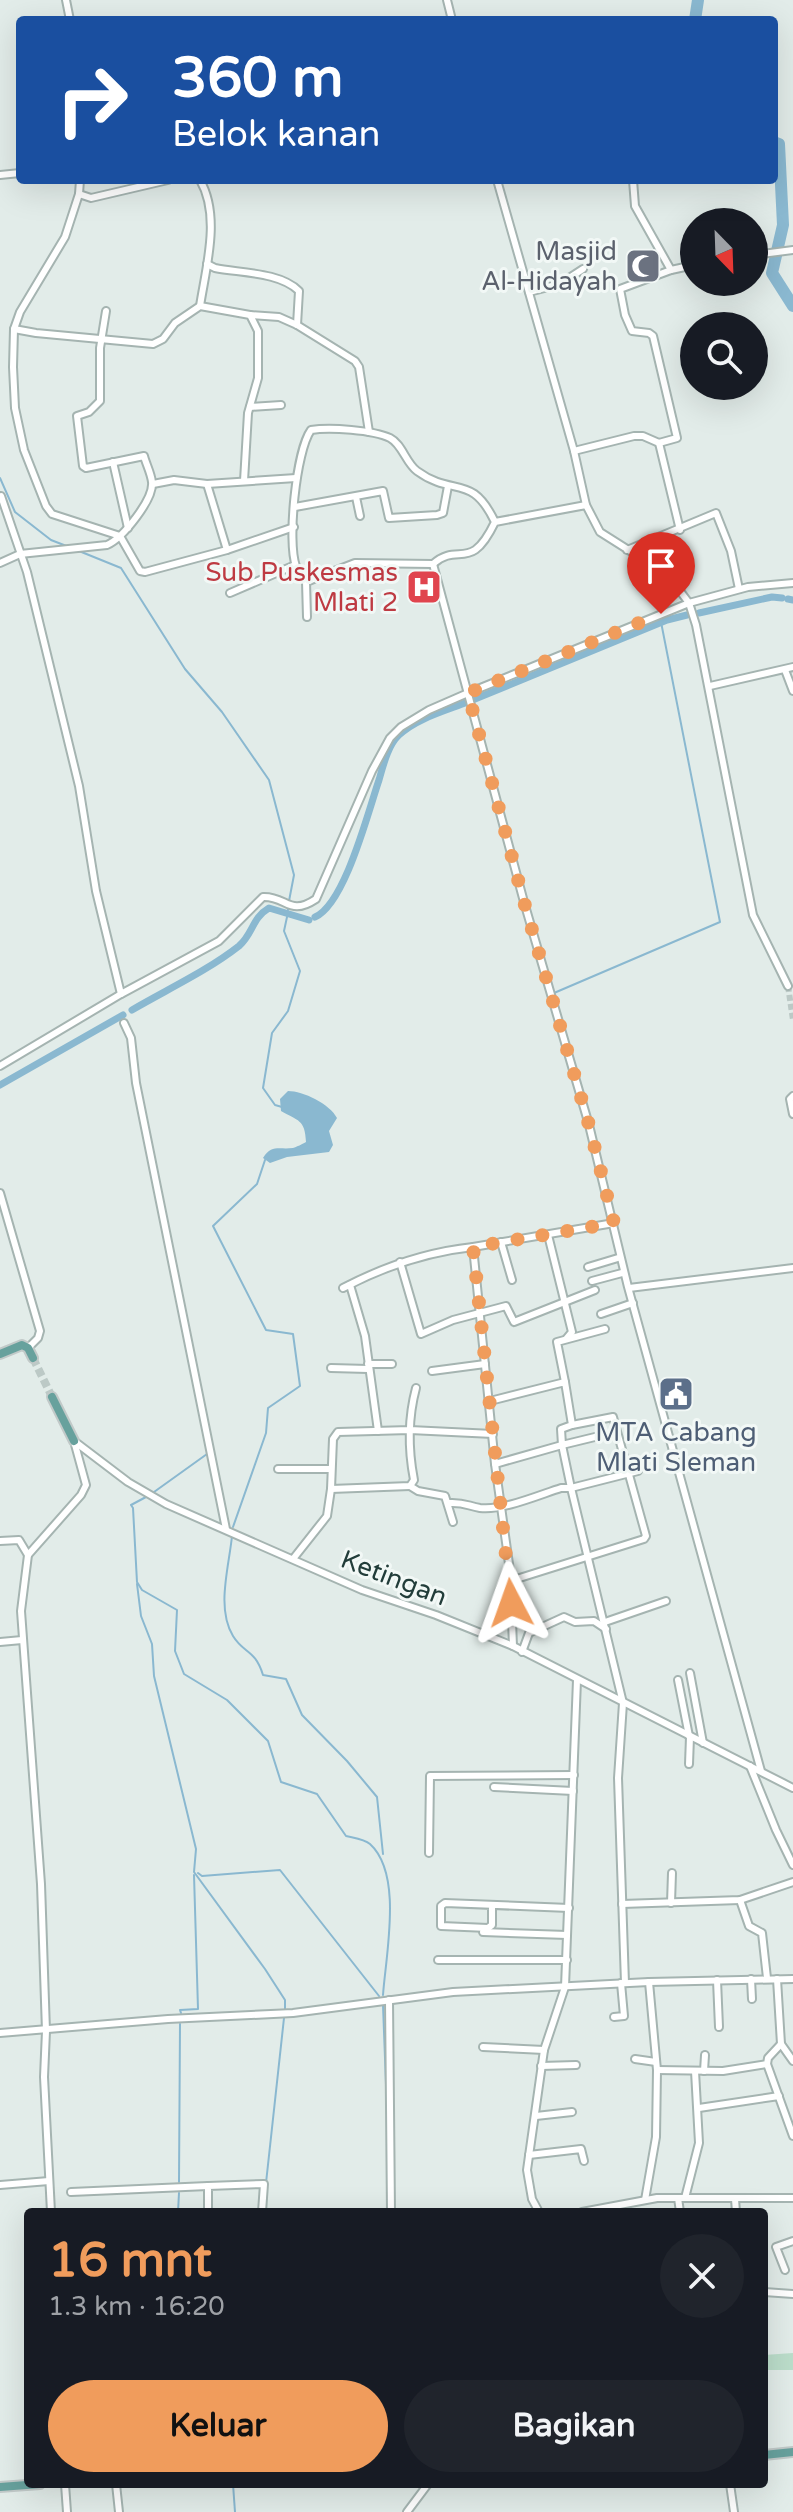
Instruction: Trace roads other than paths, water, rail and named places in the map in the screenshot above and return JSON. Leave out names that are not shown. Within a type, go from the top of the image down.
[{"type":"main road","points":[[0,1354],[18,1345],[28,1348],[33,1358]]},
{"type":"main road","name":"Ketingan","points":[[52,1397],[74,1441]]},
{"type":"main road","points":[[768,2455],[793,2452]]},
{"type":"main road","points":[[0,2487],[24,2485]]},
{"type":"street","points":[[80,184],[65,237],[20,312],[13,367],[15,408],[24,450],[46,506],[59,517],[120,536],[140,571],[145,572],[227,550],[294,527]]},
{"type":"street","points":[[79,194],[91,198],[151,184]]},
{"type":"street","points":[[200,306],[211,216],[202,184]]},
{"type":"street","points":[[498,184],[574,451],[586,505],[600,532],[668,575],[690,606],[710,686],[753,915],[788,986]]},
{"type":"street","points":[[633,184],[635,206],[671,270]]},
{"type":"street","points":[[768,253],[793,250]]},
{"type":"street","points":[[207,264],[292,285],[299,291],[297,325]]},
{"type":"street","points":[[574,451],[634,436],[643,436],[659,443],[677,438],[653,336],[632,331],[620,289],[680,268]]},
{"type":"street","points":[[529,292],[560,284],[583,269]]},
{"type":"street","points":[[18,330],[102,340],[158,342],[181,318],[200,306],[279,317],[355,361],[359,367],[369,432]]},
{"type":"street","points":[[0,563],[20,554],[107,545],[135,519],[153,484],[144,456],[84,467],[77,416],[89,412],[100,401],[106,311]]},
{"type":"street","points":[[244,481],[250,407],[258,378],[258,331],[250,315]]},
{"type":"street","points":[[250,407],[281,405]]},
{"type":"street","points":[[307,617],[306,582],[295,565],[294,527],[296,478],[304,441],[311,430],[369,432],[391,439],[415,469],[448,486],[470,489],[478,494],[495,522]]},
{"type":"street","points":[[659,443],[680,530]]},
{"type":"street","points":[[113,462],[128,528]]},
{"type":"street","points":[[153,484],[174,480],[207,484],[296,478]]},
{"type":"street","points":[[207,484],[227,550]]},
{"type":"street","points":[[295,507],[384,492],[389,518],[437,515],[443,513],[448,486]]},
{"type":"street","points":[[1,496],[20,554],[79,786],[96,891],[121,994]]},
{"type":"street","points":[[356,497],[360,516]]},
{"type":"street","points":[[306,582],[355,563],[433,564],[443,558],[478,550],[495,522],[586,505]]},
{"type":"street","points":[[627,550],[717,514],[731,551],[739,589]]},
{"type":"street","points":[[433,564],[524,902],[589,1125],[629,1288],[761,1771]]},
{"type":"street","points":[[230,593],[295,565]]},
{"type":"street","points":[[0,1066],[121,994],[219,941],[263,897],[272,897],[294,907],[306,906],[316,899],[372,771],[390,738],[413,719],[690,606],[739,589],[769,583],[793,583]]},
{"type":"street","points":[[710,686],[789,668],[793,691]]},
{"type":"street","points":[[124,1023],[131,1038],[136,1083],[226,1529]]},
{"type":"street","points":[[793,1096],[790,1099],[793,1114]]},
{"type":"street","points":[[0,1193],[40,1331],[38,1338],[28,1348]]},
{"type":"street","points":[[378,1431],[365,1336],[346,1286],[400,1262],[442,1251],[614,1223]]},
{"type":"street","points":[[548,1235],[572,1332],[567,1338]]},
{"type":"street","points":[[501,1242],[512,1280]]},
{"type":"street","points":[[473,1247],[510,1581],[513,1646]]},
{"type":"street","points":[[588,1267],[618,1258]]},
{"type":"street","points":[[400,1262],[419,1334],[453,1320],[505,1305],[514,1322],[595,1290]]},
{"type":"street","points":[[629,1288],[793,1268]]},
{"type":"street","points":[[592,1281],[622,1273]]},
{"type":"street","points":[[601,1314],[633,1303]]},
{"type":"street","points":[[572,1425],[556,1344],[567,1338],[605,1329]]},
{"type":"street","points":[[331,1368],[392,1364]]},
{"type":"street","points":[[432,1371],[485,1364]]},
{"type":"street","points":[[490,1401],[565,1382]]},
{"type":"street","points":[[410,1486],[414,1480],[410,1460],[410,1415],[416,1388]]},
{"type":"street","points":[[510,1581],[588,1556],[645,1538],[634,1472],[612,1416],[561,1429],[571,1488],[588,1556],[605,1626],[623,1703],[618,1778],[624,2016],[614,2017]]},
{"type":"street","points":[[293,1559],[327,1516],[333,1439],[338,1432],[410,1430],[493,1434]]},
{"type":"street","points":[[495,1464],[599,1436]]},
{"type":"street","points":[[51,2208],[44,2077],[46,2031],[41,1884],[21,1611],[28,1555],[84,1491],[86,1482],[74,1441]]},
{"type":"street","name":"Ketingan","points":[[74,1441],[142,1491],[362,1590],[513,1646],[793,1788]]},
{"type":"street","points":[[278,1469],[331,1469]]},
{"type":"street","points":[[449,1503],[466,1502],[480,1508],[501,1506],[561,1488],[634,1472]]},
{"type":"street","points":[[331,1489],[410,1486],[425,1493],[444,1495],[453,1522]]},
{"type":"street","points":[[0,1541],[19,1540],[28,1555]]},
{"type":"street","points":[[522,1652],[529,1633],[564,1617],[575,1622],[594,1621],[605,1626],[666,1601]]},
{"type":"street","points":[[0,1642],[22,1640]]},
{"type":"street","points":[[690,1673],[703,1743]]},
{"type":"street","points":[[537,2208],[528,2183],[529,2155],[544,2050],[565,1987],[577,1680]]},
{"type":"street","points":[[678,1680],[690,1736],[689,1764]]},
{"type":"street","points":[[750,1765],[793,1865]]},
{"type":"street","points":[[429,1853],[430,1776],[574,1775]]},
{"type":"street","points":[[494,1787],[573,1791]]},
{"type":"street","points":[[671,1903],[672,1873]]},
{"type":"street","points":[[622,1904],[740,1900],[793,1882]]},
{"type":"street","points":[[740,1900],[749,1926],[762,1933],[767,1978]]},
{"type":"street","points":[[492,1905],[492,1925],[488,1928],[441,1926],[443,1904],[492,1905],[569,1908]]},
{"type":"street","points":[[441,1930],[567,1935]]},
{"type":"street","points":[[438,1960],[567,1960]]},
{"type":"street","points":[[751,1979],[752,1999]]},
{"type":"street","points":[[777,1979],[781,2044],[793,2061]]},
{"type":"street","points":[[0,2033],[168,2019],[293,2013],[453,1992],[649,1982],[793,1979]]},
{"type":"street","points":[[717,1980],[719,2027]]},
{"type":"street","points":[[645,2200],[656,2137],[656,2066],[649,1982]]},
{"type":"street","points":[[389,2000],[391,2208]]},
{"type":"street","points":[[781,2044],[768,2058],[767,2064],[793,2136]]},
{"type":"street","points":[[483,2047],[544,2050]]},
{"type":"street","points":[[704,2071],[705,2055]]},
{"type":"street","points":[[635,2059],[656,2066],[695,2071],[723,2071],[767,2064]]},
{"type":"street","points":[[541,2066],[576,2065]]},
{"type":"street","points":[[681,2208],[698,2150],[699,2108],[695,2071]]},
{"type":"street","points":[[699,2108],[779,2096]]},
{"type":"street","points":[[536,2116],[572,2112]]},
{"type":"street","points":[[529,2155],[581,2149],[584,2161]]},
{"type":"street","points":[[0,2185],[49,2181]]},
{"type":"street","points":[[71,2192],[264,2184],[262,2208]]},
{"type":"street","points":[[208,2186],[208,2208]]},
{"type":"street","points":[[603,2208],[645,2200],[682,2198],[793,2198]]},
{"type":"street","points":[[735,2199],[736,2208]]},
{"type":"street","points":[[785,2270],[776,2247],[793,2241]]},
{"type":"street","points":[[768,2293],[793,2294]]},
{"type":"street","points":[[65,2488],[67,2512]]},
{"type":"street","points":[[116,2488],[119,2512]]},
{"type":"street","points":[[407,2512],[425,2488]]},
{"type":"street","points":[[731,2488],[734,2512]]},
{"type":"water","points":[[288,1091],[316,1099],[334,1113],[337,1118],[329,1131],[333,1145],[329,1152],[287,1157],[270,1163],[263,1158],[270,1151],[293,1148],[306,1142],[302,1125],[281,1111],[280,1099]]},
{"type":"waterway","points":[[696,16],[698,0]]},
{"type":"waterway","points":[[778,144],[783,225],[772,273],[793,306]]},
{"type":"waterway","points":[[0,478],[15,512],[51,540],[69,547]]},
{"type":"waterway","points":[[79,551],[121,568],[185,669],[222,712],[269,780],[294,875],[289,901]]},
{"type":"waterway","points":[[699,613],[772,597],[782,598]]},
{"type":"waterway","points":[[788,599],[793,600]]},
{"type":"waterway","points":[[475,699],[667,620],[687,615]]},
{"type":"waterway","points":[[554,993],[720,922],[661,622]]},
{"type":"waterway","points":[[315,917],[326,909],[346,876],[386,756],[395,739],[422,720],[465,703]]},
{"type":"waterway","points":[[132,1010],[227,955],[239,946],[259,916],[269,908],[309,920]]},
{"type":"waterway","points":[[282,1107],[275,1105],[263,1088],[272,1033],[288,1011],[300,971],[284,931],[287,917]]},
{"type":"waterway","points":[[0,1085],[123,1015]]},
{"type":"waterway","points":[[233,1527],[266,1433],[268,1408],[300,1386],[293,1334],[266,1330],[213,1226],[257,1184],[265,1160]]},
{"type":"waterway","points":[[154,1492],[207,1454]]},
{"type":"waterway","points":[[146,1497],[131,1505],[137,1582],[142,1590],[177,1610],[175,1651],[184,1674],[227,1700],[268,1741],[281,1782],[317,1794],[346,1836],[368,1842],[380,1857],[386,1874],[390,1915],[383,1995]]},
{"type":"waterway","points":[[232,1536],[224,1600],[233,1636],[253,1656],[263,1675],[286,1679],[302,1715],[377,1797],[383,1854]]},
{"type":"waterway","points":[[137,1584],[141,1616],[152,1644],[154,1676],[196,1849],[194,1872],[265,1969],[285,2000],[285,2010]]},
{"type":"waterway","points":[[198,1873],[202,1876],[280,1870],[379,1996]]},
{"type":"waterway","points":[[181,2013],[180,2010],[198,2009],[194,1875]]},
{"type":"waterway","points":[[383,2005],[387,2111]]},
{"type":"waterway","points":[[266,2183],[284,2018]]},
{"type":"waterway","points":[[179,2182],[180,2024]]},
{"type":"waterway","points":[[178,2208],[179,2193]]},
{"type":"waterway","points":[[233,2488],[235,2512]]},
{"type":"tunnel","points":[[788,986],[793,1020]]},
{"type":"tunnel","points":[[33,1358],[52,1397]]},
{"type":"place","name":"Masjid Al-Hidayah","points":[[643,266]]},
{"type":"place","name":"Sub Puskesmas Mlati 2","points":[[424,587]]},
{"type":"place","name":"MTA Cabang Mlati Sleman","points":[[676,1394]]}]
